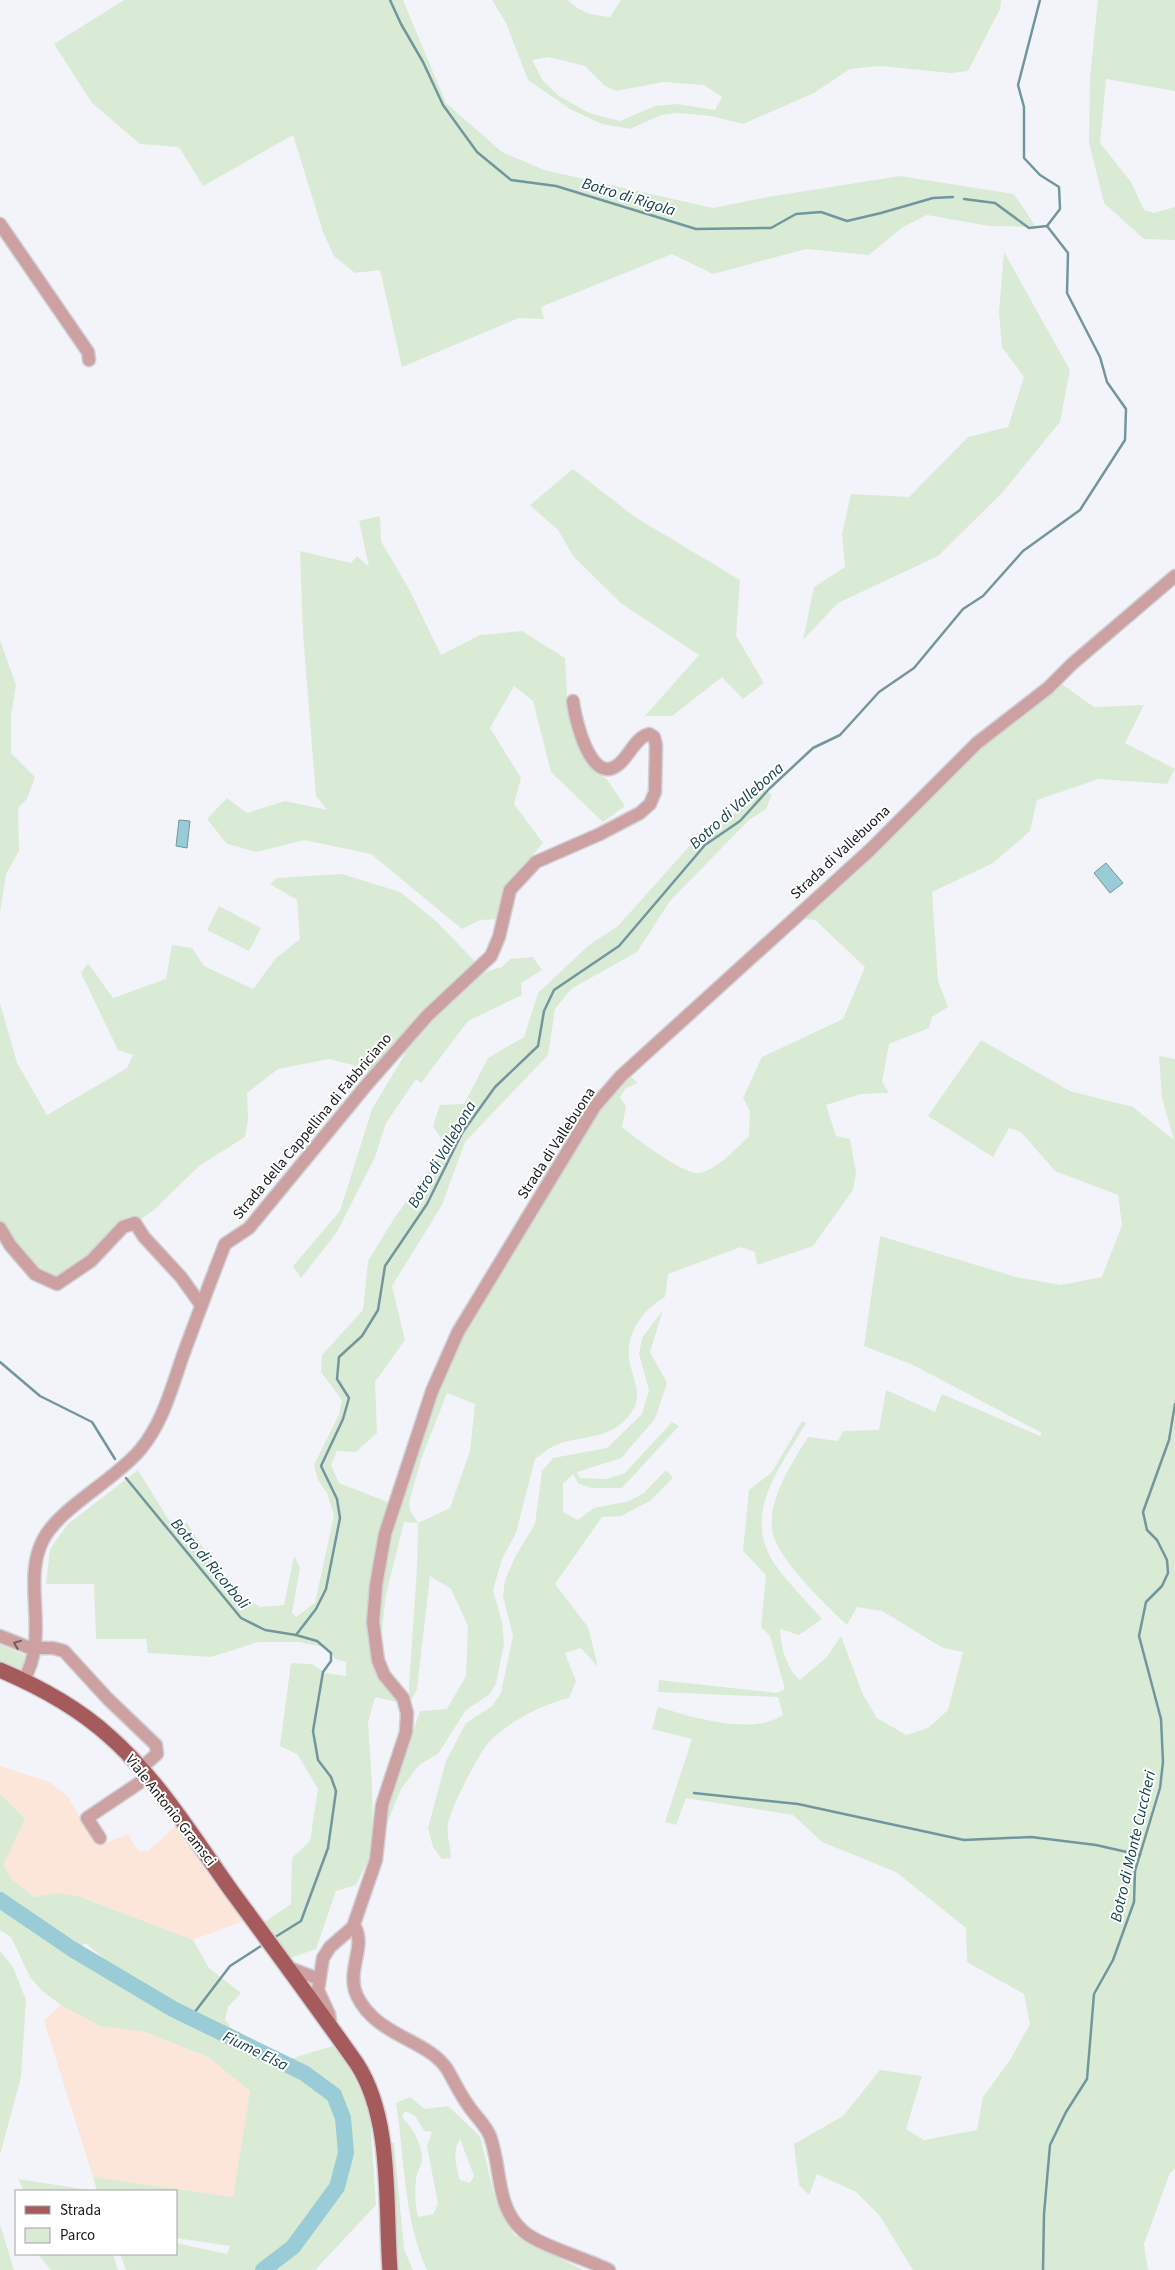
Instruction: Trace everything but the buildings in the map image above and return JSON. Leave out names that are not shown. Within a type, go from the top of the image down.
[{"type":"main road","name":"Viale Antonio Gramsci","points":[[0,1670],[58,1699],[87,1718],[115,1742],[145,1773],[363,2072],[377,2106],[383,2147],[390,2270]]},
{"type":"street","points":[[0,224],[88,352],[89,360]]},
{"type":"street","name":"Strada di Vallebuona","points":[[353,1927],[376,1860],[382,1805],[406,1732],[407,1714],[403,1698],[384,1675],[378,1660],[373,1622],[376,1585],[385,1534],[445,1357],[535,1204],[595,1106],[622,1076],[870,850],[977,743],[1048,688],[1072,664],[1175,576]]},
{"type":"street","name":"Strada della Cappellina di Fabbriciano","points":[[24,1681],[36,1649],[37,1560],[43,1540],[66,1514],[122,1468],[140,1450],[160,1421],[224,1244],[249,1228],[421,1024],[491,956],[500,937],[510,890],[536,862],[640,813],[650,804],[655,792],[656,745],[654,737],[649,734],[642,738],[626,758],[613,768],[600,768],[592,759],[587,749],[573,701]]},
{"type":"street","points":[[0,1228],[10,1245],[34,1274],[57,1284],[91,1261],[122,1227],[135,1223],[144,1237],[181,1277],[201,1305]]},
{"type":"street","points":[[0,1636],[36,1649],[53,1648],[64,1651],[106,1698],[155,1744],[157,1754],[145,1773],[87,1818],[100,1838]]},
{"type":"street","points":[[332,2028],[329,2014],[319,1992],[319,1979],[323,1958],[330,1947],[353,1927],[356,1929],[358,1939],[353,1980],[359,1999],[382,2025],[434,2056],[447,2069],[466,2103],[489,2134],[503,2199],[511,2218],[531,2236],[609,2270]]},
{"type":"street","points":[[287,1967],[319,1979]]},
{"type":"shaded area","points":[[0,1766],[49,1782],[68,1797],[97,1846],[128,1834],[138,1851],[148,1851],[185,1818],[256,1916],[193,1940],[78,1896],[56,1893],[34,1897],[12,1879],[2,1865],[25,1819],[0,1794]]},
{"type":"shaded area","points":[[61,2005],[100,2026],[145,2032],[208,2057],[250,2091],[234,2197],[93,2177],[44,2021]]},
{"type":"green space","points":[[124,0],[403,0],[446,103],[502,152],[544,170],[713,208],[768,197],[900,176],[1014,194],[1036,227],[989,226],[927,215],[903,227],[869,255],[806,249],[713,274],[672,254],[541,307],[544,319],[519,318],[402,367],[380,270],[355,273],[334,256],[323,232],[293,135],[203,186],[179,147],[140,144],[92,103],[54,44]]},
{"type":"green space","points":[[492,0],[568,0],[577,8],[587,13],[610,17],[621,0],[1001,0],[1000,9],[968,71],[951,73],[880,66],[850,69],[814,93],[743,124],[711,116],[677,113],[661,115],[630,129],[602,124],[570,109],[528,80],[506,23]],"holes":[[[549,57],[585,66],[605,86],[616,91],[663,82],[704,85],[722,97],[715,110],[677,104],[655,106],[620,121],[589,113],[559,96],[543,81],[532,60]]]},
{"type":"green space","points":[[1098,0],[1175,0],[1175,91],[1106,79],[1100,143],[1131,182],[1144,210],[1154,213],[1175,207],[1175,240],[1144,239],[1104,203],[1089,142],[1090,78]]},
{"type":"green space","points":[[1004,252],[1070,370],[1060,422],[1002,493],[938,556],[838,603],[803,640],[814,587],[845,567],[842,534],[851,494],[909,497],[968,437],[1008,427],[1024,377],[1002,347],[999,311]]},
{"type":"green space","points":[[573,469],[635,517],[740,580],[736,636],[764,683],[743,699],[722,677],[672,716],[645,716],[699,655],[622,604],[573,556],[558,530],[530,505]]},
{"type":"green space","points":[[380,516],[381,541],[410,591],[441,655],[480,635],[522,631],[565,658],[567,695],[578,740],[589,762],[608,781],[625,806],[603,822],[551,772],[533,701],[514,686],[490,728],[521,778],[514,804],[543,843],[509,883],[499,919],[480,920],[462,929],[371,854],[304,840],[257,852],[227,844],[207,819],[227,798],[247,813],[285,801],[327,810],[316,796],[303,634],[300,551],[351,563],[357,556],[369,567],[359,521]]},
{"type":"green space","points":[[0,640],[16,685],[11,716],[11,753],[35,777],[27,799],[18,808],[19,851],[6,874],[0,913]]},
{"type":"green space","points":[[1060,683],[1094,707],[1144,705],[1125,743],[1175,769],[1167,784],[1099,779],[1037,800],[1030,831],[993,863],[932,892],[938,981],[948,1007],[932,1017],[929,1028],[889,1044],[882,1082],[889,1093],[861,1094],[826,1105],[836,1136],[850,1139],[856,1173],[853,1190],[813,1246],[757,1265],[755,1252],[741,1247],[668,1274],[665,1297],[644,1314],[631,1337],[629,1355],[637,1395],[634,1408],[617,1427],[607,1432],[554,1446],[535,1459],[516,1533],[502,1559],[493,1590],[502,1622],[504,1644],[496,1684],[490,1694],[466,1710],[438,1754],[419,1765],[401,1789],[383,1833],[389,1801],[420,1711],[447,1709],[466,1676],[468,1626],[451,1589],[430,1576],[417,1689],[410,1702],[409,1687],[418,1523],[404,1522],[386,1594],[382,1631],[379,1628],[381,1580],[388,1543],[440,1381],[468,1325],[592,1120],[629,1075],[638,1083],[626,1088],[620,1097],[626,1106],[622,1127],[660,1155],[682,1168],[699,1173],[712,1168],[726,1158],[749,1136],[750,1111],[743,1098],[762,1057],[843,1019],[865,967],[815,920],[793,918],[996,733]],"holes":[[[447,1393],[475,1404],[470,1451],[450,1508],[418,1523],[410,1510],[409,1502],[422,1457]]]},
{"type":"green space","points":[[764,789],[772,795],[766,809],[749,820],[670,901],[637,952],[571,989],[555,1009],[548,1055],[465,1142],[442,1205],[392,1286],[405,1340],[375,1382],[377,1433],[356,1452],[337,1451],[331,1465],[339,1483],[390,1503],[371,1623],[401,1703],[375,1697],[368,1723],[372,1784],[373,1850],[356,1885],[336,1891],[316,1949],[290,1958],[263,1923],[291,1904],[292,1858],[310,1841],[318,1789],[297,1754],[280,1746],[291,1663],[312,1664],[325,1673],[346,1676],[346,1662],[335,1659],[328,1648],[299,1642],[258,1642],[211,1657],[148,1653],[146,1639],[96,1639],[94,1584],[46,1584],[50,1549],[68,1524],[138,1470],[170,1522],[187,1523],[228,1586],[260,1607],[284,1605],[294,1556],[300,1568],[292,1613],[296,1617],[315,1603],[334,1515],[327,1493],[318,1480],[314,1465],[339,1414],[342,1400],[321,1372],[322,1355],[363,1310],[368,1261],[395,1217],[446,1147],[433,1126],[440,1105],[464,1104],[488,1058],[524,1037],[538,993],[589,945],[618,926],[702,832],[751,803]]},
{"type":"green space","points":[[342,874],[400,892],[436,921],[485,972],[502,967],[510,959],[533,957],[542,970],[521,983],[522,995],[468,1021],[421,1083],[416,1079],[386,1123],[375,1157],[337,1232],[301,1278],[293,1266],[340,1211],[372,1109],[405,1054],[398,1042],[373,1074],[357,1066],[329,1059],[278,1069],[247,1093],[248,1120],[245,1137],[199,1166],[154,1210],[57,1279],[34,1267],[0,1234],[0,1003],[17,1063],[47,1115],[127,1068],[133,1055],[118,1050],[81,973],[88,963],[113,998],[166,979],[172,945],[192,948],[204,966],[253,989],[276,958],[300,939],[297,900],[270,884],[277,878]]},
{"type":"green space","points":[[219,906],[261,928],[249,951],[207,930]]},
{"type":"green space","points":[[981,1040],[1070,1091],[1133,1107],[1174,1140],[1162,1098],[1159,1056],[1175,1059],[1175,2169],[1170,2173],[1144,2244],[1148,2270],[913,2270],[880,2216],[856,2192],[817,2174],[809,2195],[799,2185],[794,2144],[843,2116],[880,2070],[922,2076],[906,2129],[924,2140],[977,2130],[983,2097],[1010,2060],[1030,2024],[1024,1994],[967,1962],[966,1928],[896,1872],[822,1842],[793,1815],[686,1798],[676,1825],[665,1822],[692,1739],[652,1729],[658,1707],[722,1723],[755,1724],[770,1721],[783,1715],[778,1697],[658,1692],[659,1680],[777,1693],[785,1689],[770,1636],[761,1627],[766,1575],[743,1551],[749,1490],[772,1472],[802,1421],[806,1423],[775,1476],[762,1513],[762,1532],[767,1551],[779,1570],[822,1619],[799,1635],[780,1629],[783,1650],[791,1670],[800,1680],[826,1658],[841,1636],[863,1695],[877,1718],[906,1735],[928,1728],[948,1710],[963,1652],[943,1648],[882,1611],[857,1607],[847,1625],[803,1580],[782,1553],[775,1540],[772,1529],[772,1517],[774,1505],[783,1481],[808,1437],[838,1441],[843,1431],[879,1430],[886,1390],[935,1412],[942,1394],[1040,1436],[1042,1433],[913,1365],[864,1346],[880,1236],[1016,1277],[1061,1285],[1102,1277],[1122,1225],[1118,1195],[1055,1171],[1021,1132],[1009,1128],[993,1157],[928,1116]]},
{"type":"green space","points":[[663,1310],[650,1352],[667,1383],[655,1419],[621,1458],[577,1472],[580,1478],[606,1479],[625,1473],[672,1422],[679,1426],[622,1488],[592,1488],[579,1484],[573,1474],[563,1484],[563,1512],[578,1520],[594,1508],[629,1501],[644,1493],[666,1470],[673,1478],[650,1501],[621,1516],[602,1517],[555,1584],[588,1627],[598,1667],[581,1648],[565,1653],[576,1681],[569,1698],[526,1715],[489,1742],[472,1769],[454,1806],[448,1824],[451,1858],[442,1859],[433,1847],[428,1828],[446,1761],[466,1723],[492,1706],[501,1693],[513,1636],[503,1596],[505,1580],[516,1555],[535,1524],[542,1471],[553,1458],[607,1448],[642,1414],[649,1390],[639,1354],[642,1338]]},
{"type":"green space","points":[[0,1644],[29,1657],[23,1672],[0,1662]]},
{"type":"green space","points":[[0,1794],[25,1819],[3,1865],[12,1879],[34,1897],[56,1893],[78,1896],[193,1940],[209,1968],[241,1993],[228,2007],[225,2019],[231,2028],[290,2059],[333,2046],[348,2066],[360,2089],[370,2116],[376,2205],[315,2270],[126,2270],[120,2255],[178,2255],[178,2243],[227,2254],[230,2246],[178,2238],[178,2190],[97,2190],[93,2177],[233,2197],[250,2091],[208,2057],[145,2032],[100,2026],[61,2005],[42,1991],[30,1977],[11,1937],[0,1930]],"holes":[[[85,1943],[140,1988],[137,1992],[74,1953]]]},
{"type":"green space","points":[[0,1951],[13,1967],[26,2000],[21,2077],[0,2155]]},
{"type":"green space","points":[[410,2097],[425,2109],[448,2106],[480,2136],[495,2198],[514,2235],[583,2270],[427,2270],[413,2230],[409,2209],[396,2103]],"holes":[[[405,2111],[415,2116],[424,2131],[432,2132],[427,2146],[438,2204],[433,2214],[418,2217],[415,2185],[422,2161],[422,2153],[416,2136],[402,2117]],[[460,2139],[474,2176],[470,2183],[460,2180],[457,2170],[455,2154]]]},
{"type":"green space","points":[[388,2143],[394,2143],[404,2249],[413,2270],[395,2270]]},
{"type":"green space","points":[[18,2179],[89,2190],[24,2190]]},
{"type":"green space","points":[[0,2224],[14,2270],[0,2270]]},
{"type":"green space","points":[[39,2255],[113,2255],[118,2270],[51,2270]]},
{"type":"water","points":[[179,820],[190,821],[187,848],[176,846]]},
{"type":"water","points":[[1106,863],[1123,883],[1110,893],[1094,873]]},
{"type":"waterway","name":"Botro di Rigola","points":[[390,0],[401,24],[423,62],[443,105],[477,152],[511,180],[556,186],[696,229],[771,228],[796,214],[821,212],[847,221],[933,198],[953,197]]},
{"type":"waterway","points":[[1040,0],[1018,85],[1024,107],[1024,158],[1040,175],[1059,187],[1060,209],[1047,226]]},
{"type":"waterway","name":"Botro di Rigola","points":[[964,199],[995,203],[1029,228],[1047,226]]},
{"type":"waterway","name":"Botro di Vallebona","points":[[272,1939],[301,1921],[328,1848],[336,1791],[331,1777],[318,1760],[313,1731],[323,1672],[331,1661],[331,1653],[317,1641],[296,1635],[316,1609],[326,1589],[340,1518],[337,1499],[321,1466],[343,1419],[349,1398],[337,1379],[339,1357],[362,1336],[378,1310],[385,1266],[427,1204],[462,1133],[495,1087],[538,1046],[544,1011],[554,990],[619,946],[705,845],[740,821],[769,789],[813,748],[840,735],[879,692],[914,668],[963,609],[983,596],[1023,551],[1080,510],[1125,440],[1126,409],[1107,382],[1100,357],[1067,293],[1068,253],[1047,226]]},
{"type":"waterway","name":"Botro di Ricorboli","points":[[0,1362],[40,1396],[92,1422],[115,1459]]},
{"type":"waterway","name":"Botro di Monte Cuccheri","points":[[1043,2270],[1044,2214],[1050,2145],[1066,2112],[1087,2079],[1094,1994],[1113,1960],[1134,1902],[1135,1871],[1160,1788],[1163,1762],[1161,1719],[1139,1636],[1146,1602],[1162,1586],[1168,1573],[1167,1560],[1157,1540],[1147,1530],[1143,1512],[1169,1440],[1175,1404]]},
{"type":"waterway","name":"Botro di Ricorboli","points":[[126,1478],[241,1618],[265,1630],[296,1635]]},
{"type":"waterway","points":[[694,1793],[798,1804],[964,1840],[1031,1837],[1096,1845],[1140,1855]]},
{"type":"waterway","name":"Fiume Elsa","points":[[0,1900],[72,1949],[173,2009],[304,2073],[334,2095],[343,2118],[346,2153],[337,2187],[293,2247],[263,2270]]},
{"type":"waterway","name":"Botro di Vallebona","points":[[191,2017],[230,1966],[264,1944]]}]
